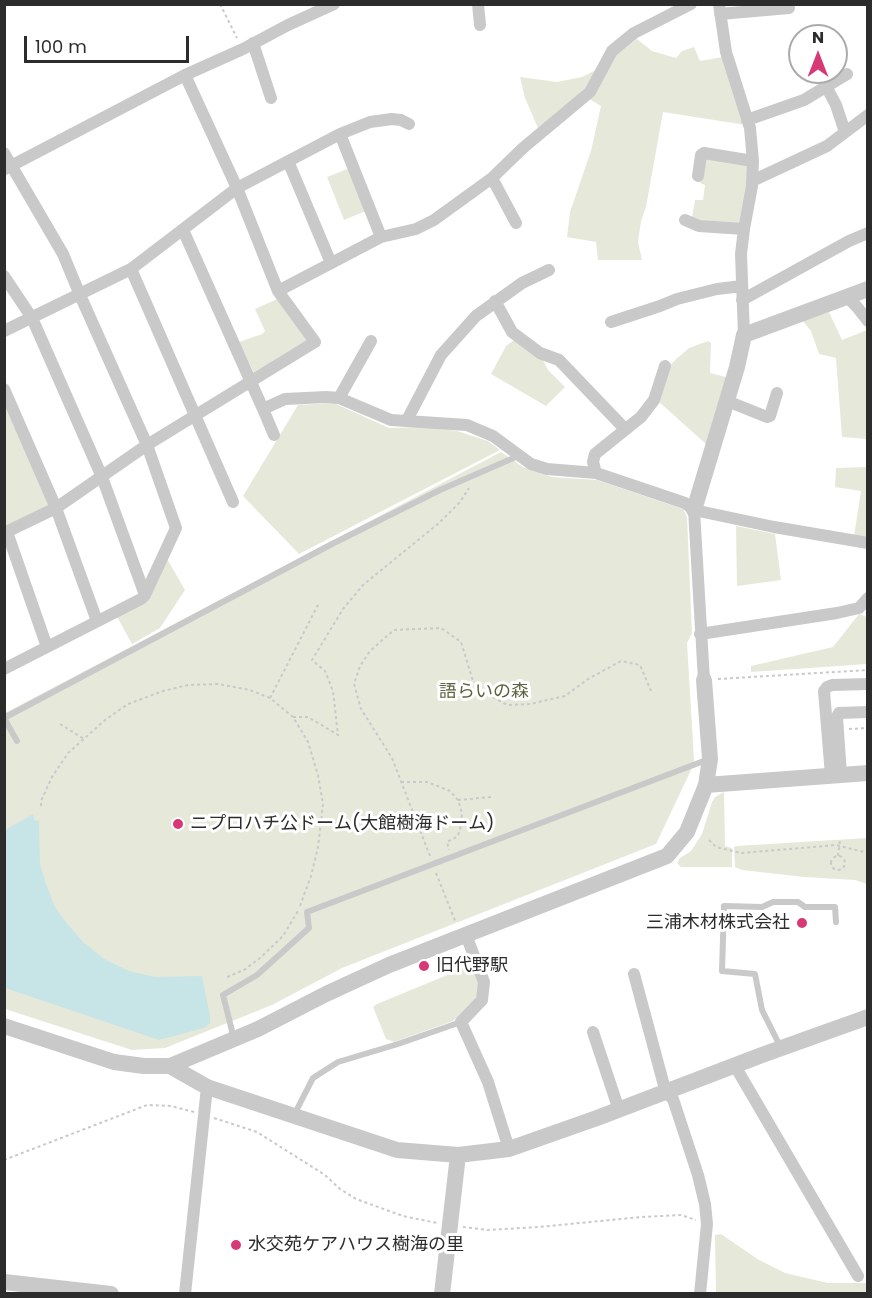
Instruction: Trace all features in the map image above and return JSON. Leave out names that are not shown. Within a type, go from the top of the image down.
[{"type":"street","points":[[8,168],[184,75],[334,4]]},
{"type":"street","points":[[478,4],[480,25]]},
{"type":"street","points":[[278,291],[381,237],[416,229],[434,220],[492,178],[523,148],[590,92],[612,51],[634,33],[691,4]]},
{"type":"street","points":[[4,1026],[114,1062],[144,1066],[170,1066],[234,1039],[461,929],[667,856],[687,832],[706,785],[710,759],[700,634],[694,510],[737,367],[744,335],[741,254],[753,161],[747,120],[726,52],[719,9],[789,8]]},
{"type":"street","points":[[248,46],[271,98]]},
{"type":"street","points":[[47,647],[6,532],[56,508],[147,445],[315,342],[278,291],[237,188],[184,75]]},
{"type":"street","points":[[747,120],[804,100],[833,84]]},
{"type":"street","points":[[827,88],[836,105],[845,132]]},
{"type":"street","points":[[752,181],[827,146],[867,115]]},
{"type":"street","points":[[4,331],[131,269],[237,188],[340,134],[370,122],[392,119],[409,124]]},
{"type":"street","points":[[340,134],[381,237]]},
{"type":"street","points":[[4,153],[8,168],[63,254],[147,445],[176,528],[145,595],[4,669]]},
{"type":"street","points":[[698,176],[701,155],[704,153],[753,161]]},
{"type":"street","points":[[288,161],[331,263]]},
{"type":"street","points":[[492,178],[516,223]]},
{"type":"street","points":[[685,220],[699,225],[744,229]]},
{"type":"street","points":[[183,230],[274,435]]},
{"type":"street","points":[[742,300],[867,233]]},
{"type":"street","points":[[131,269],[233,502]]},
{"type":"street","points":[[407,420],[441,355],[476,316],[522,283],[549,270]]},
{"type":"street","points":[[4,276],[32,318],[102,477],[145,595]]},
{"type":"street","points":[[611,322],[677,299],[717,289],[742,286]]},
{"type":"street","points":[[744,335],[867,289]]},
{"type":"street","points":[[847,297],[867,321]]},
{"type":"street","points":[[495,301],[512,332],[540,353],[559,360],[625,429]]},
{"type":"street","points":[[339,398],[371,341]]},
{"type":"street","points":[[596,473],[593,462],[595,454],[641,417],[654,400],[665,366]]},
{"type":"street","points":[[5,391],[56,508],[97,621]]},
{"type":"street","points":[[727,401],[767,417],[770,416],[777,393]]},
{"type":"street","points":[[263,409],[285,399],[339,398],[392,420],[467,424],[493,436],[531,464],[547,469],[596,473],[685,503],[694,510],[867,543]]},
{"type":"street","points":[[700,634],[837,613],[859,608],[867,597]]},
{"type":"street","points":[[836,775],[824,692],[832,685],[867,684]]},
{"type":"street","points":[[836,775],[837,717],[839,713],[867,712]]},
{"type":"street","points":[[706,785],[867,773]]},
{"type":"street","points":[[461,929],[484,982],[482,1000],[461,1022],[488,1082],[508,1149]]},
{"type":"street","points":[[634,974],[666,1093],[673,1099],[698,1175],[707,1224],[700,1293]]},
{"type":"street","points":[[170,1066],[207,1087],[397,1150],[458,1155],[508,1149],[666,1093],[867,1017]]},
{"type":"street","points":[[593,1032],[619,1110]]},
{"type":"street","points":[[735,1066],[858,1276]]},
{"type":"street","points":[[185,1293],[207,1087]]},
{"type":"street","points":[[442,1293],[458,1155]]},
{"type":"street","points":[[4,1282],[111,1293]]},
{"type":"lane","points":[[17,741],[4,718],[332,544],[440,490],[518,456]]},
{"type":"lane","points":[[234,1039],[222,995],[257,975],[309,928],[307,912],[710,759]]},
{"type":"lane","points":[[781,1049],[762,1010],[755,974],[722,971],[724,906],[762,907],[773,902],[798,902],[805,907],[835,907],[836,922]]},
{"type":"lane","points":[[294,1115],[313,1078],[338,1062],[461,1022]]},
{"type":"path","points":[[220,4],[248,46]]},
{"type":"path","points":[[293,717],[308,717],[338,735],[333,691],[325,671],[312,660],[343,609],[363,585],[439,523],[460,502],[478,473]]},
{"type":"path","points":[[270,698],[319,603]]},
{"type":"path","points":[[461,929],[392,758],[361,708],[354,684],[360,666],[370,651],[394,630],[441,628],[461,642],[473,681],[489,695],[507,705],[530,704],[565,696],[588,679],[621,661],[640,665],[651,691]]},
{"type":"path","points":[[704,680],[867,669]]},
{"type":"path","points":[[41,806],[52,777],[68,753],[105,720],[128,704],[164,690],[188,685],[218,684],[250,690],[270,698],[293,717],[308,742],[318,775],[323,804],[318,847],[311,876],[294,918],[283,936],[244,970],[227,977]]},
{"type":"path","points":[[60,724],[84,739]]},
{"type":"path","points":[[401,782],[427,782],[450,792],[458,801],[462,813],[461,825],[458,836],[447,842],[451,857]]},
{"type":"path","points":[[458,801],[491,797]]},
{"type":"path","points":[[709,840],[716,847],[741,853],[839,846],[867,853]]},
{"type":"path","points":[[838,856],[840,840]]},
{"type":"path","points":[[838,856],[845,862],[844,866],[838,870],[831,863],[834,857],[838,856]]},
{"type":"path","points":[[4,1160],[147,1105],[171,1106],[257,1132],[325,1175],[340,1189],[356,1199],[403,1216],[450,1226],[487,1230],[681,1215],[707,1224]]},
{"type":"green space","points":[[637,39],[652,51],[676,58],[682,51],[694,47],[700,61],[723,57],[746,125],[663,112],[638,242],[642,260],[598,260],[596,242],[567,237],[570,212],[591,151],[601,106],[589,99],[612,58]]},
{"type":"green space","points":[[596,70],[580,95],[538,128],[525,98],[520,77],[557,82],[582,77]]},
{"type":"green space","points":[[709,158],[749,165],[739,223],[692,218],[695,200],[703,200],[705,185],[700,183],[704,161]]},
{"type":"green space","points":[[350,168],[366,211],[344,220],[327,177]]},
{"type":"green space","points":[[277,299],[307,337],[306,343],[254,373],[239,342],[265,331],[255,309]]},
{"type":"green space","points":[[829,312],[842,340],[867,330],[868,538],[854,536],[861,491],[835,487],[836,468],[867,467],[867,439],[842,437],[836,358],[819,354],[811,331],[803,321]]},
{"type":"green space","points":[[514,340],[542,358],[548,370],[565,387],[546,406],[491,374],[506,346]]},
{"type":"green space","points":[[708,341],[711,343],[710,373],[726,377],[707,445],[658,401],[667,370],[674,361],[689,348]]},
{"type":"green space","points":[[334,403],[389,428],[423,427],[457,431],[488,441],[500,450],[299,554],[243,496],[298,405]]},
{"type":"green space","points":[[4,404],[49,504],[5,526]]},
{"type":"green space","name":"語らいの森","points":[[501,452],[523,467],[552,477],[597,480],[683,509],[687,517],[692,633],[687,643],[694,760],[656,844],[342,968],[272,1005],[165,1048],[132,1050],[5,1009],[5,713]]},
{"type":"green space","points":[[736,526],[775,534],[781,580],[737,586]]},
{"type":"green space","points":[[166,557],[185,590],[160,628],[132,644],[116,615],[143,600]]},
{"type":"green space","points":[[859,614],[867,617],[867,664],[751,672],[751,666],[833,647]]},
{"type":"green space","points":[[724,792],[725,846],[732,848],[732,867],[681,867],[677,863],[680,858],[691,851],[702,834],[712,802],[715,797]]},
{"type":"green space","points":[[867,838],[867,884],[855,880],[804,877],[742,870],[735,867],[734,847],[736,846]]},
{"type":"green space","points":[[469,966],[476,970],[479,982],[477,996],[468,1008],[453,1021],[394,1042],[386,1039],[373,1007]]},
{"type":"green space","points":[[721,1234],[759,1260],[785,1273],[828,1283],[867,1283],[867,1293],[716,1293],[715,1235]]},
{"type":"water","points":[[33,814],[34,820],[39,821],[40,864],[46,884],[55,907],[66,922],[83,942],[104,959],[129,971],[155,977],[202,976],[210,1016],[210,1023],[204,1028],[159,1040],[5,988],[5,830]]},
{"type":"place","name":"ニプロハチ公ドーム(大館樹海ドーム)","points":[[178,824]]},
{"type":"place","name":"三浦木材株式会社","points":[[802,923]]},
{"type":"place","name":"旧代野駅","points":[[424,966]]},
{"type":"place","name":"水交苑ケアハウス樹海の里","points":[[236,1245]]}]
